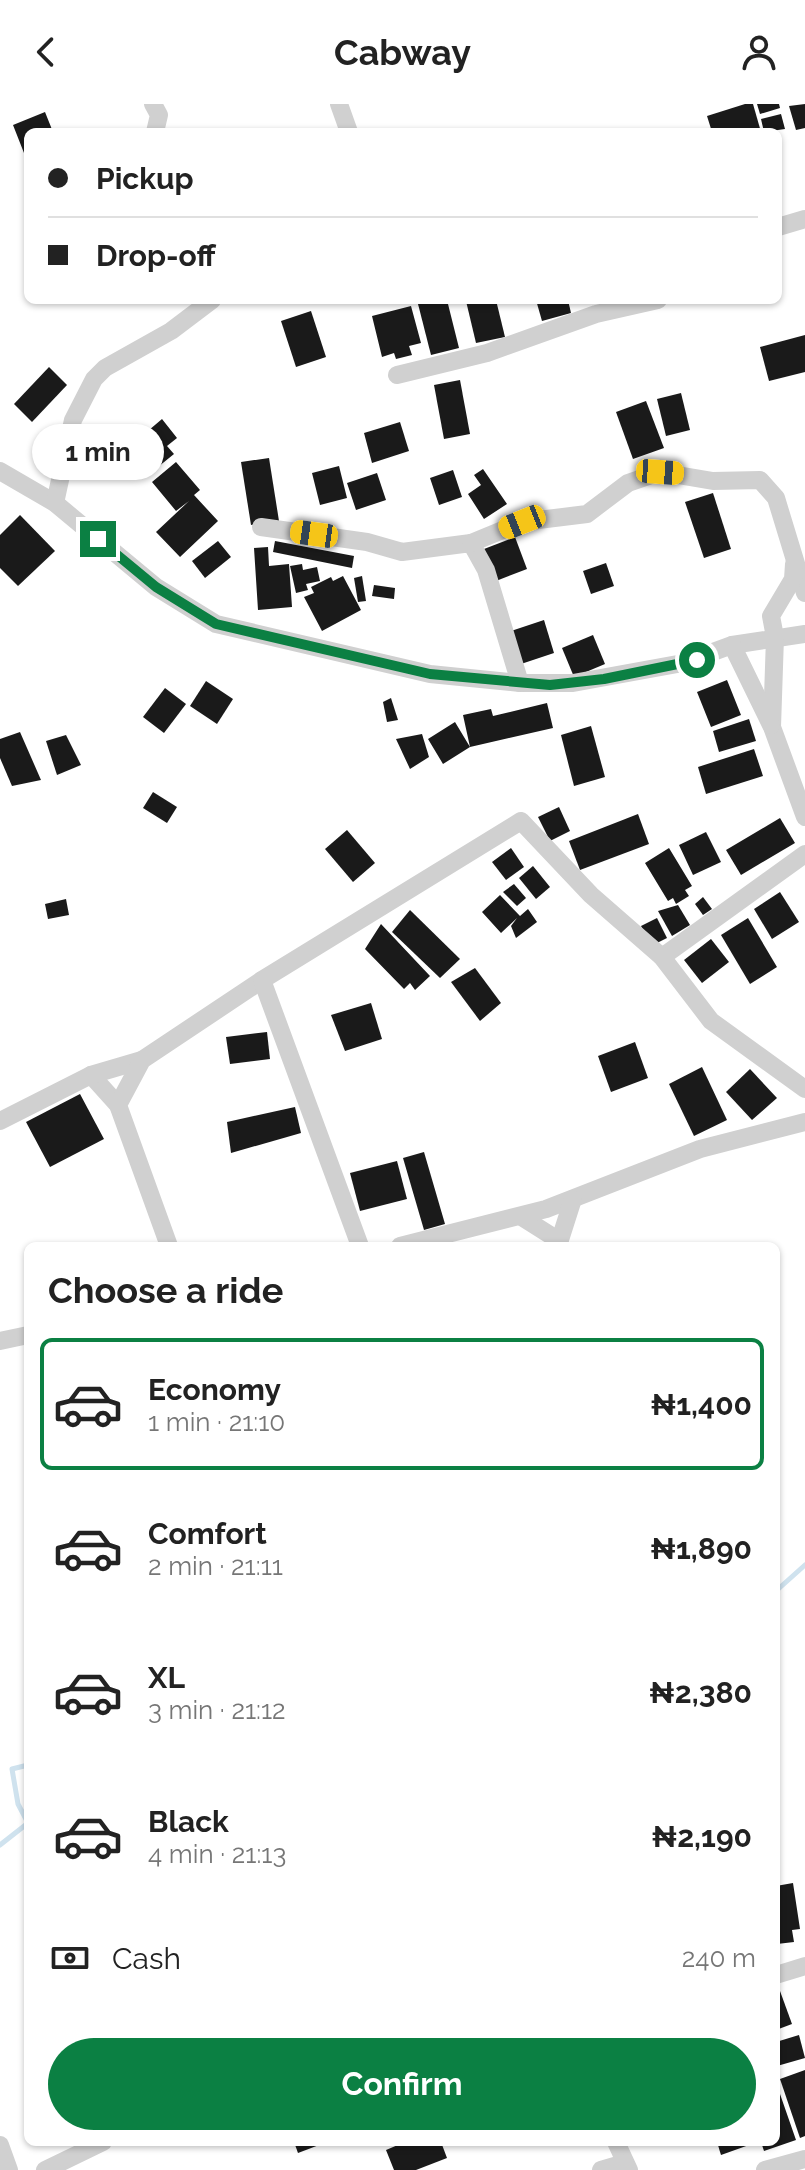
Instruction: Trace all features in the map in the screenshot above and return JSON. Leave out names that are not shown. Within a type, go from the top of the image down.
[{"type":"street","points":[[339,104],[348,128]]},
{"type":"street","points":[[782,226],[805,219]]},
{"type":"street","points":[[55,503],[73,420],[94,379],[105,368],[171,331],[207,304]]},
{"type":"street","points":[[397,375],[487,353],[596,314],[640,304]]},
{"type":"street","points":[[0,471],[55,503],[156,587],[216,624],[430,674],[550,685],[604,679],[697,660],[732,645],[805,634]]},
{"type":"street","points":[[261,527],[367,542],[402,552],[471,543],[522,522],[587,514],[628,483],[660,472],[713,481],[760,480],[776,498],[800,554],[805,593]]},
{"type":"street","points":[[471,543],[486,570],[520,683]]},
{"type":"street","points":[[772,727],[775,637],[771,616],[793,579],[800,554]]},
{"type":"street","points":[[732,645],[772,727],[805,817]]},
{"type":"street","points":[[0,1121],[91,1075],[142,1060],[262,980],[521,821],[591,895],[662,957],[711,1021],[805,1089]]},
{"type":"street","points":[[662,957],[805,854]]},
{"type":"street","points":[[262,980],[359,1242]]},
{"type":"street","points":[[118,1105],[142,1060]]},
{"type":"street","points":[[91,1075],[118,1105],[168,1242]]},
{"type":"street","points":[[416,1242],[520,1216],[573,1199],[700,1149],[805,1122]]},
{"type":"street","points":[[558,1242],[573,1199]]},
{"type":"street","points":[[520,1216],[557,1242]]},
{"type":"street","points":[[0,1341],[24,1336]]},
{"type":"street","points":[[780,1974],[805,1966]]},
{"type":"street","points":[[0,2145],[9,2170]]},
{"type":"street","points":[[45,2170],[95,2146]]},
{"type":"street","points":[[601,2170],[627,2166],[618,2146]]},
{"type":"street","points":[[765,2170],[805,2159]]},
{"type":"building","points":[[753,104],[760,128],[711,128],[707,116]]},
{"type":"building","points":[[757,104],[779,104],[780,108],[760,114]]},
{"type":"building","points":[[805,104],[805,128],[796,130],[789,106]]},
{"type":"building","points":[[45,112],[51,128],[24,128],[24,153],[13,125]]},
{"type":"building","points":[[781,114],[785,129],[763,128],[761,119]]},
{"type":"building","points":[[418,304],[448,304],[459,348],[431,355]]},
{"type":"building","points":[[467,304],[497,304],[505,337],[476,343]]},
{"type":"building","points":[[537,304],[569,304],[571,313],[542,321]]},
{"type":"building","points":[[411,306],[421,343],[409,346],[412,355],[396,359],[394,353],[382,357],[372,316]]},
{"type":"building","points":[[311,311],[326,357],[296,367],[281,321]]},
{"type":"building","points":[[805,335],[805,372],[769,381],[760,347]]},
{"type":"building","points":[[49,367],[67,385],[32,422],[14,404]]},
{"type":"building","points":[[460,380],[470,434],[444,439],[434,385]]},
{"type":"building","points":[[681,393],[690,430],[666,436],[657,399]]},
{"type":"building","points":[[646,401],[664,448],[633,459],[616,412]]},
{"type":"building","points":[[162,419],[177,438],[167,446],[174,454],[148,475],[134,459],[150,446],[142,436]]},
{"type":"building","points":[[400,422],[409,451],[372,463],[364,433]]},
{"type":"building","points":[[269,458],[279,521],[251,525],[241,462]]},
{"type":"building","points":[[176,462],[200,490],[194,495],[218,521],[180,557],[156,532],[189,501],[176,511],[152,482]]},
{"type":"building","points":[[339,466],[347,498],[320,505],[312,473]]},
{"type":"building","points":[[483,469],[507,504],[484,519],[468,494],[481,485],[474,475]]},
{"type":"building","points":[[453,470],[462,497],[439,505],[430,478]]},
{"type":"building","points":[[377,473],[386,500],[356,510],[347,483]]},
{"type":"building","points":[[713,493],[731,549],[704,558],[685,502]]},
{"type":"building","points":[[20,515],[55,551],[18,586],[0,568],[0,535]]},
{"type":"building","points":[[515,537],[527,569],[496,581],[484,549]]},
{"type":"building","points":[[218,541],[231,557],[205,578],[192,561]]},
{"type":"building","points":[[275,541],[354,556],[352,568],[273,552]]},
{"type":"building","points":[[268,547],[269,566],[289,564],[292,607],[258,610],[254,548]]},
{"type":"building","points":[[606,563],[614,586],[591,594],[583,571]]},
{"type":"building","points":[[302,564],[303,570],[317,567],[320,581],[306,584],[308,590],[296,593],[290,566]]},
{"type":"building","points":[[343,576],[361,610],[322,631],[304,597],[314,593],[311,587],[331,577],[333,581]]},
{"type":"building","points":[[362,576],[366,601],[358,602],[354,578]]},
{"type":"building","points":[[374,585],[395,588],[394,599],[372,596]]},
{"type":"building","points":[[544,620],[554,653],[521,664],[511,631]]},
{"type":"building","points":[[593,635],[605,664],[574,677],[562,648]]},
{"type":"building","points":[[727,680],[741,715],[711,727],[697,692]]},
{"type":"building","points":[[206,681],[233,699],[217,724],[190,706]]},
{"type":"building","points":[[165,688],[186,704],[164,733],[143,717]]},
{"type":"building","points":[[391,698],[398,720],[387,722],[383,702]]},
{"type":"building","points":[[547,703],[553,728],[470,747],[463,715],[491,709],[493,716]]},
{"type":"building","points":[[749,719],[756,741],[719,752],[713,731]]},
{"type":"building","points":[[455,722],[470,747],[443,764],[428,739]]},
{"type":"building","points":[[591,726],[605,777],[574,786],[561,735]]},
{"type":"building","points":[[20,732],[41,780],[12,786],[0,758],[0,739]]},
{"type":"building","points":[[422,734],[429,757],[410,769],[396,739]]},
{"type":"building","points":[[66,735],[81,765],[57,775],[46,741]]},
{"type":"building","points":[[754,749],[763,776],[706,794],[698,767]]},
{"type":"building","points":[[153,792],[177,807],[167,823],[143,808]]},
{"type":"building","points":[[559,807],[570,831],[550,841],[538,817]]},
{"type":"building","points":[[638,814],[649,844],[580,870],[569,841]]},
{"type":"building","points":[[780,818],[795,843],[741,875],[726,850]]},
{"type":"building","points":[[347,830],[375,863],[353,882],[325,849]]},
{"type":"building","points":[[706,832],[721,862],[693,875],[679,845]]},
{"type":"building","points":[[511,848],[524,867],[506,880],[492,862]]},
{"type":"building","points":[[669,848],[692,886],[685,890],[689,896],[676,904],[673,898],[668,901],[645,863]]},
{"type":"building","points":[[533,866],[550,887],[536,899],[519,878]]},
{"type":"building","points":[[514,884],[526,898],[517,906],[503,892]]},
{"type":"building","points":[[780,892],[799,922],[772,939],[754,909]]},
{"type":"building","points":[[500,895],[520,916],[528,909],[537,922],[516,938],[511,926],[517,918],[501,933],[482,912]]},
{"type":"building","points":[[703,897],[712,909],[703,915],[695,904]]},
{"type":"building","points":[[66,899],[69,915],[48,919],[45,904]]},
{"type":"building","points":[[678,905],[690,925],[672,936],[658,911]]},
{"type":"building","points":[[410,910],[460,959],[440,978],[392,932]]},
{"type":"building","points":[[657,918],[667,938],[651,946],[641,926]]},
{"type":"building","points":[[748,918],[777,967],[750,984],[721,935]]},
{"type":"building","points":[[381,924],[430,976],[415,990],[410,983],[404,989],[365,949]]},
{"type":"building","points":[[711,939],[729,962],[702,983],[684,960]]},
{"type":"building","points":[[475,968],[501,1003],[480,1021],[451,982]]},
{"type":"building","points":[[371,1003],[382,1039],[345,1051],[331,1015]]},
{"type":"building","points":[[267,1032],[270,1059],[230,1064],[226,1037]]},
{"type":"building","points":[[635,1042],[648,1078],[611,1092],[598,1056]]},
{"type":"building","points":[[702,1067],[727,1120],[694,1136],[669,1084]]},
{"type":"building","points":[[750,1069],[777,1098],[752,1120],[726,1092]]},
{"type":"building","points":[[80,1094],[104,1139],[50,1167],[26,1122]]},
{"type":"building","points":[[295,1107],[301,1133],[231,1153],[227,1122]]},
{"type":"building","points":[[424,1152],[445,1224],[424,1230],[403,1158]]},
{"type":"building","points":[[397,1161],[407,1199],[360,1211],[350,1173]]},
{"type":"building","points":[[793,1883],[800,1929],[792,1930],[794,1942],[780,1944],[780,1885]]},
{"type":"building","points":[[780,1991],[792,2024],[780,2028]]},
{"type":"building","points":[[799,2035],[805,2058],[780,2065],[780,2041]]},
{"type":"building","points":[[805,2070],[805,2136],[800,2138],[780,2079]]},
{"type":"building","points":[[780,2094],[796,2140],[780,2146]]},
{"type":"building","points":[[295,2146],[316,2146],[298,2153]]},
{"type":"building","points":[[396,2146],[442,2146],[447,2158],[416,2170],[394,2170],[386,2150]]},
{"type":"building","points":[[718,2146],[746,2146],[721,2155]]},
{"type":"building","points":[[762,2146],[779,2146],[764,2151]]},
{"type":"waterway","points":[[780,1587],[805,1565]]},
{"type":"waterway","points":[[24,1766],[12,1769],[18,1804],[24,1815]]},
{"type":"waterway","points":[[0,1845],[24,1826]]},
{"type":"route","points":[[98,539],[156,587],[216,624],[430,674],[550,685],[604,679],[697,660]]}]
